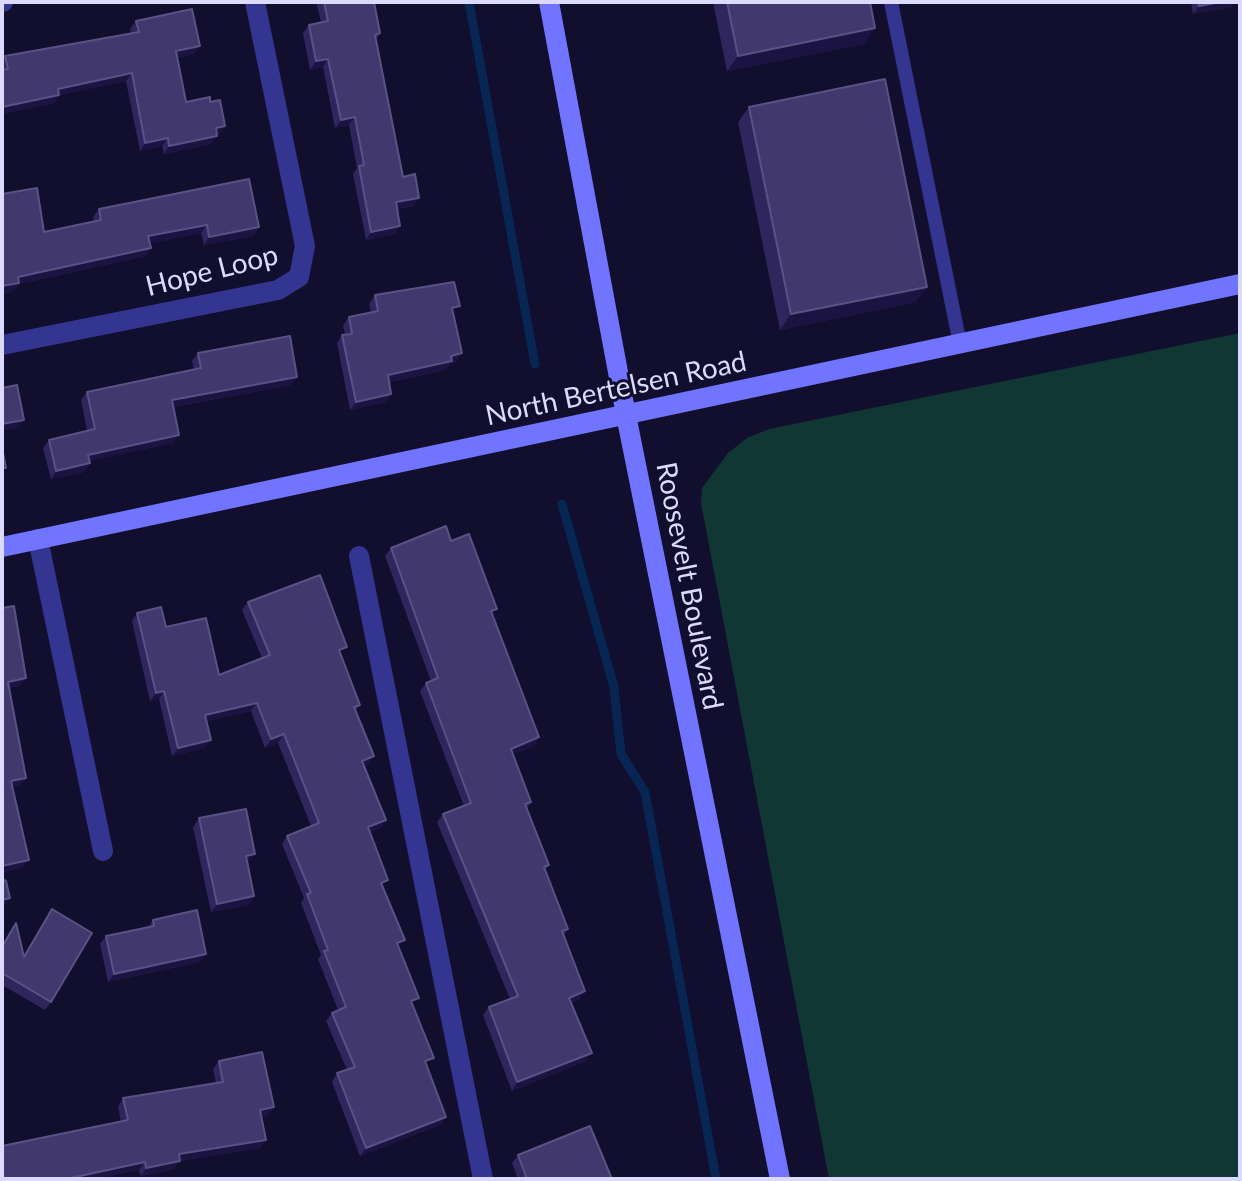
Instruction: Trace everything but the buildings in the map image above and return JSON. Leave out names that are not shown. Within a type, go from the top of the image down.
[{"type":"street","name":"Hope Loop","points":[[2,345],[278,290],[299,277],[305,246],[255,2]]},
{"type":"street","name":"Roosevelt Boulevard","points":[[549,2],[626,415],[780,1179]]},
{"type":"street","name":"North Bertelsen Road","points":[[2,547],[1240,284]]},
{"type":"street","points":[[38,539],[103,851]]},
{"type":"street","points":[[359,556],[483,1179]]},
{"type":"lane","points":[[891,2],[960,344]]},
{"type":"green space","points":[[1240,333],[1240,1179],[829,1179],[701,503],[702,488],[728,453],[747,438],[769,429]]},
{"type":"waterway","points":[[469,2],[535,364]]},
{"type":"waterway","points":[[562,504],[614,687],[621,754],[645,792],[716,1179]]}]
